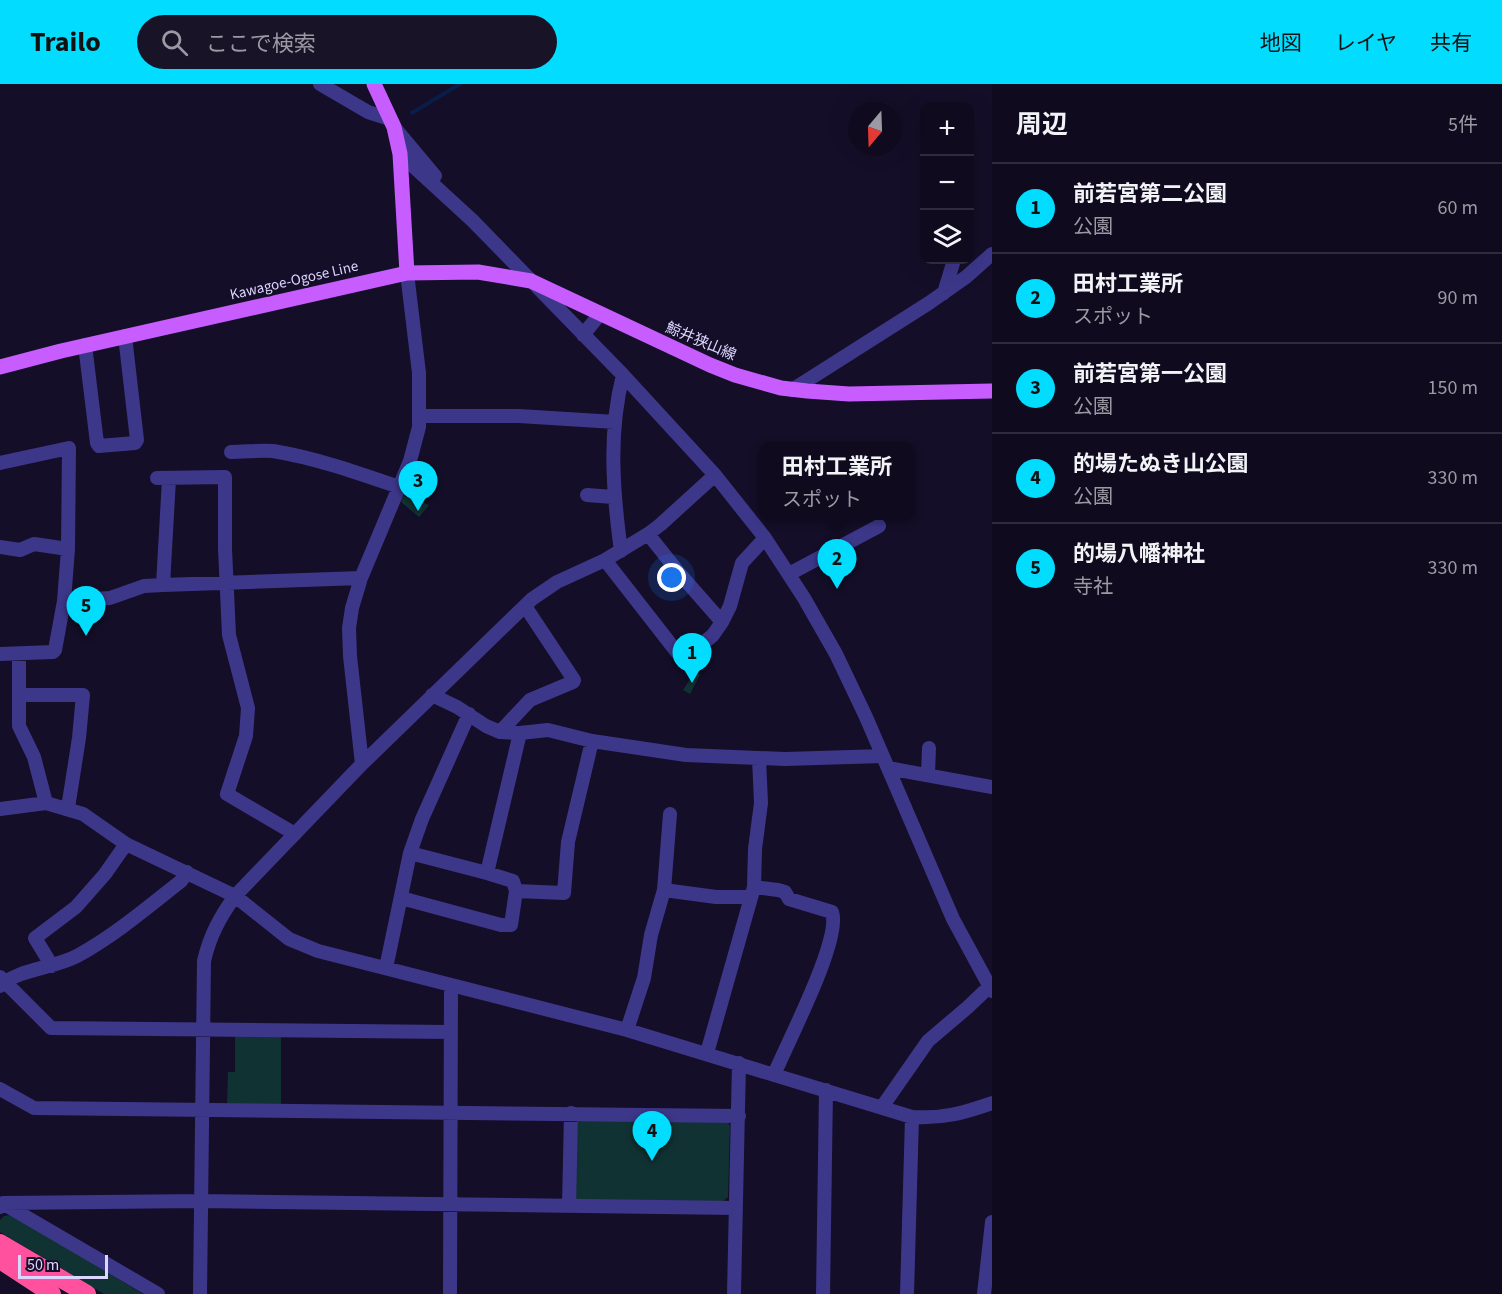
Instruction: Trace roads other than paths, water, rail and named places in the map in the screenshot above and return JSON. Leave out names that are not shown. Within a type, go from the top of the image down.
[{"type":"highway","points":[[0,1243],[87,1294]]},
{"type":"highway","points":[[0,1260],[52,1294]]},
{"type":"main road","points":[[374,84],[392,123],[400,154],[407,273]]},
{"type":"main road","name":"鯨井狭山線","points":[[407,273],[478,272],[531,281],[710,365],[735,375],[792,390],[849,394],[992,392]]},
{"type":"main road","name":"Kawagoe-Ogose Line","points":[[0,367],[85,345],[407,273]]},
{"type":"street","points":[[320,84],[392,123],[473,221]]},
{"type":"street","points":[[400,154],[473,221],[623,375],[715,475],[765,538],[836,654],[866,717],[953,919],[991,987],[928,1041],[882,1107]]},
{"type":"street","points":[[792,390],[944,293],[992,254]]},
{"type":"street","points":[[944,293],[953,264]]},
{"type":"street","points":[[362,764],[349,640],[352,608],[361,578],[415,445],[419,416],[419,373],[407,273]]},
{"type":"street","points":[[583,335],[600,314]]},
{"type":"street","points":[[85,345],[97,443],[99,446],[135,443],[137,440],[125,336]]},
{"type":"street","points":[[621,550],[613,496],[615,422],[623,375]]},
{"type":"street","points":[[419,416],[519,416],[615,422]]},
{"type":"street","points":[[0,463],[69,448],[68,549],[64,601],[55,650],[0,654]]},
{"type":"street","points":[[231,452],[270,451],[292,455],[348,469],[399,486]]},
{"type":"street","points":[[200,1294],[204,961],[209,940],[218,920],[236,896],[362,764],[525,606],[557,582],[605,560],[648,534],[715,475]]},
{"type":"street","points":[[163,585],[163,478],[225,477],[229,635],[247,701],[248,722],[246,735],[226,794],[295,834]]},
{"type":"street","points":[[587,495],[613,496]]},
{"type":"street","points":[[789,574],[879,526]]},
{"type":"street","points":[[648,534],[722,621]]},
{"type":"street","points":[[605,560],[683,660],[713,635],[730,606],[742,563],[765,538]]},
{"type":"street","points":[[0,547],[20,550],[34,544],[68,549]]},
{"type":"street","points":[[64,601],[110,598],[144,586],[361,578]]},
{"type":"street","points":[[500,732],[530,700],[573,682],[525,606]]},
{"type":"street","points":[[19,654],[19,726],[34,757],[46,803]]},
{"type":"street","points":[[19,695],[83,695],[68,808]]},
{"type":"street","points":[[432,695],[457,706],[486,726],[500,732],[520,733],[548,730],[592,741],[668,754],[885,762],[928,774],[992,787]]},
{"type":"street","points":[[386,968],[410,853],[422,819],[469,714]]},
{"type":"street","points":[[487,873],[520,733]]},
{"type":"street","points":[[516,891],[564,893],[568,842],[592,741]]},
{"type":"street","points":[[928,774],[929,748]]},
{"type":"street","points":[[706,1053],[752,892],[754,849],[761,803],[759,758]]},
{"type":"street","points":[[0,809],[46,803],[83,814],[126,844],[236,896],[289,939],[318,951],[627,1030],[912,1117],[953,1116],[992,1103]]},
{"type":"street","points":[[627,1030],[644,978],[651,935],[663,890],[670,814]]},
{"type":"street","points":[[52,966],[35,938],[76,907],[105,874],[126,844]]},
{"type":"street","points":[[401,898],[501,925],[511,925],[516,891],[513,881],[410,853]]},
{"type":"street","points":[[187,872],[181,881],[100,942],[52,966],[24,973],[2,982],[51,1028],[451,1032]]},
{"type":"street","points":[[663,890],[716,897],[778,890],[785,892],[789,899],[832,912],[834,918],[829,942],[808,1002],[774,1075]]},
{"type":"street","points":[[450,1294],[451,985]]},
{"type":"street","points":[[734,1294],[739,1064]]},
{"type":"street","points":[[0,1089],[34,1108],[739,1116]]},
{"type":"street","points":[[823,1294],[826,1090]]},
{"type":"street","points":[[569,1206],[571,1113]]},
{"type":"street","points":[[907,1294],[912,1117]]},
{"type":"street","points":[[1,1204],[201,1201],[736,1208]]},
{"type":"street","points":[[1,1204],[158,1294]]},
{"type":"street","points":[[984,1294],[992,1222]]},
{"type":"waterway","points":[[412,113],[460,84]]},
{"type":"place","name":"前若宮第一公園","points":[[418,511]]},
{"type":"place","name":"田村工業所","points":[[837,589]]},
{"type":"place","name":"的場八幡神社","points":[[86,636]]},
{"type":"place","name":"前若宮第二公園","points":[[692,683]]},
{"type":"place","name":"的場たぬき山公園","points":[[652,1161]]}]
